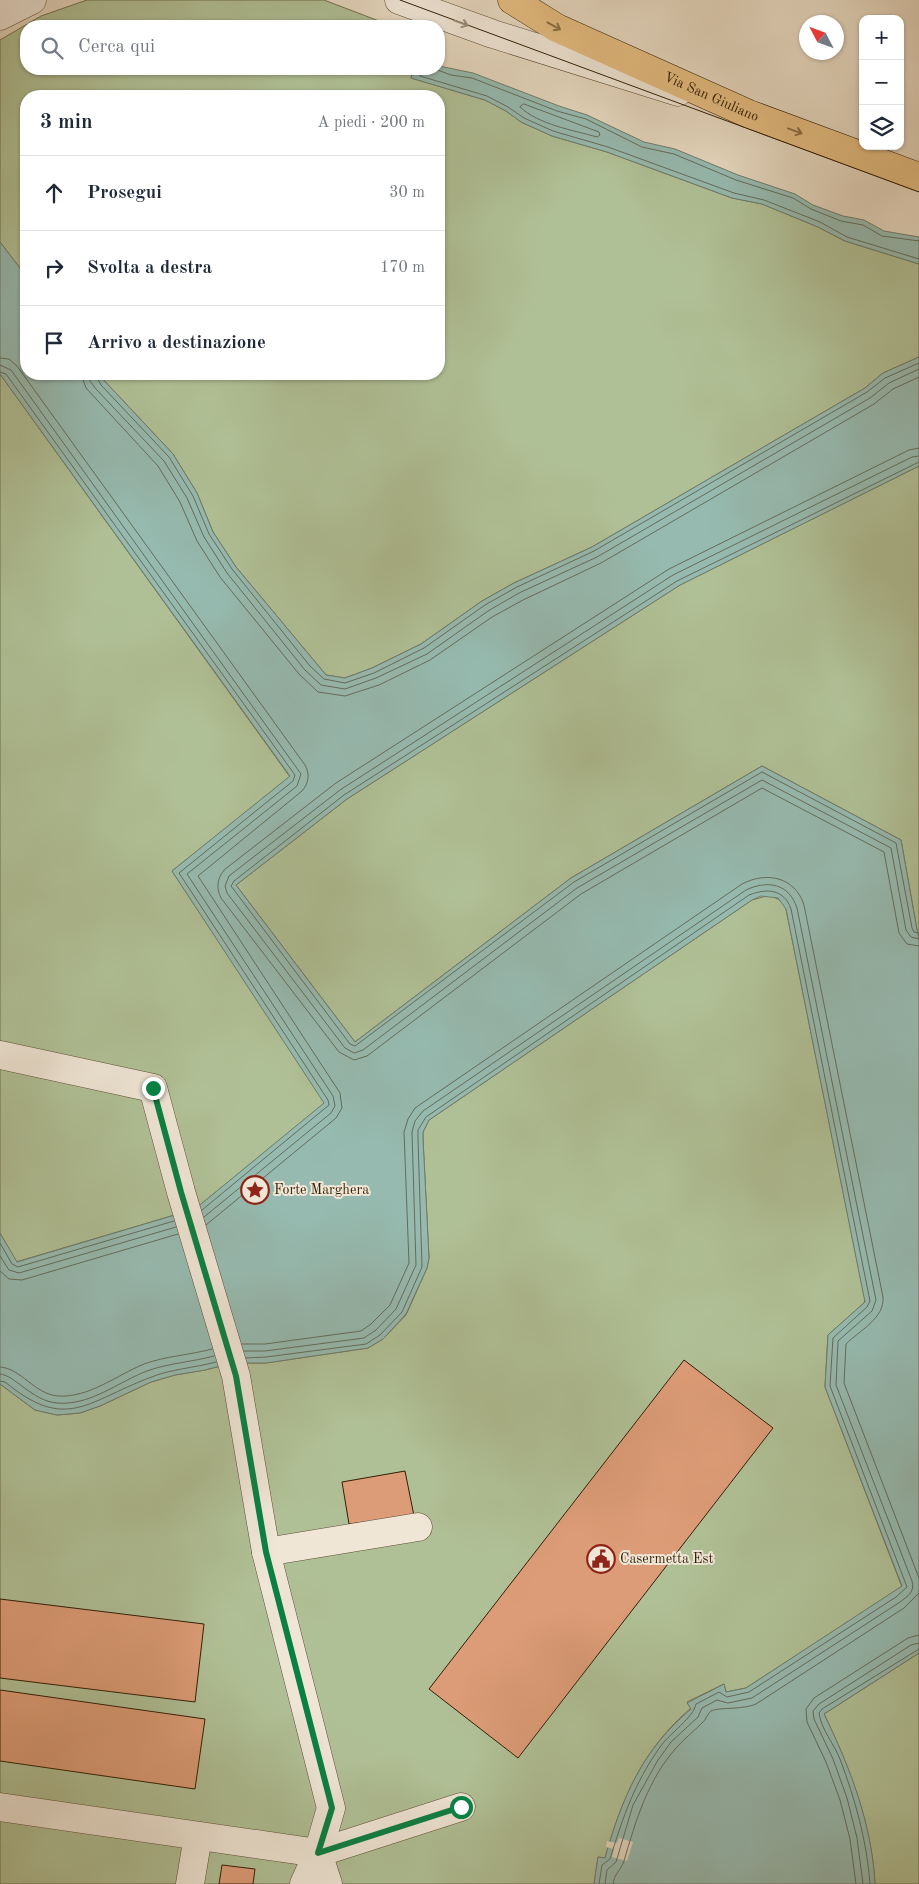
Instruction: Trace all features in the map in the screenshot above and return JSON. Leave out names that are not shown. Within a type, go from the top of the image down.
[{"type":"main road","name":"Via San Giuliano","points":[[512,0],[557,28],[749,114],[919,177]]},
{"type":"street","points":[[0,16],[32,0]]},
{"type":"street","points":[[399,0],[501,37],[749,114]]},
{"type":"street","points":[[0,1055],[153,1088],[181,1192],[236,1376],[266,1552],[332,1808],[318,1853],[304,1884]]},
{"type":"street","points":[[266,1552],[418,1527]]},
{"type":"street","points":[[0,1807],[318,1853],[461,1807]]},
{"type":"street","points":[[190,1884],[198,1836]]},
{"type":"street","points":[[318,1853],[328,1884]]},
{"type":"green space","points":[[87,0],[324,0],[376,20],[34,20]]},
{"type":"green space","points":[[20,28],[20,75],[412,75],[411,78],[485,100],[506,111],[521,122],[552,136],[607,152],[732,198],[762,204],[818,227],[845,241],[919,264],[919,357],[883,373],[865,388],[592,547],[514,583],[482,601],[421,644],[372,668],[345,678],[326,675],[236,567],[213,532],[197,493],[173,454],[104,380],[445,380],[445,90],[20,90],[20,268],[0,242],[0,40]]},
{"type":"green space","name":"Forte Marghera","points":[[0,374],[290,777],[172,871],[325,1103],[195,1209],[16,1262],[0,1233]]},
{"type":"green space","points":[[919,466],[919,941],[901,840],[762,766],[571,878],[355,1042],[236,885],[347,799],[680,585]]},
{"type":"green space","points":[[770,895],[783,902],[786,909],[865,1300],[828,1335],[825,1387],[902,1587],[746,1688],[726,1692],[724,1684],[687,1702],[691,1708],[659,1741],[636,1776],[619,1815],[605,1858],[598,1857],[594,1884],[0,1884],[0,1384],[35,1410],[57,1415],[80,1413],[100,1406],[151,1382],[175,1375],[232,1363],[266,1363],[368,1348],[383,1339],[406,1315],[427,1268],[429,1258],[423,1132],[429,1120],[752,900]]},
{"type":"green space","points":[[919,1653],[919,1884],[875,1884],[869,1840],[858,1797],[824,1714]]},
{"type":"water","points":[[445,67],[473,73],[587,115],[644,142],[675,149],[738,175],[795,194],[813,205],[843,216],[864,220],[884,231],[919,237],[919,264],[845,241],[818,227],[762,204],[732,198],[607,152],[552,136],[521,122],[506,111],[485,100],[411,78],[412,75],[445,75]]},
{"type":"water","points":[[0,242],[20,268],[20,380],[104,380],[173,454],[197,493],[213,532],[236,567],[326,675],[345,678],[372,668],[421,644],[482,601],[514,583],[592,547],[865,388],[883,373],[919,357],[919,466],[680,585],[347,799],[236,885],[355,1042],[571,878],[762,766],[901,840],[919,941],[919,1653],[824,1714],[843,1754],[858,1796],[869,1840],[875,1884],[594,1884],[598,1857],[605,1858],[619,1815],[636,1776],[659,1741],[691,1709],[687,1703],[724,1684],[726,1692],[746,1688],[902,1586],[825,1387],[828,1335],[865,1302],[786,909],[778,898],[761,896],[752,900],[429,1120],[423,1132],[429,1258],[427,1268],[406,1314],[383,1339],[368,1348],[266,1363],[232,1363],[175,1375],[151,1382],[100,1406],[80,1413],[57,1415],[35,1410],[0,1384],[0,1233],[17,1262],[195,1209],[324,1103],[172,871],[290,776],[0,374]]},
{"type":"pier","points":[[619,1838],[633,1842],[627,1861],[612,1857],[614,1849],[606,1847],[607,1841],[617,1843]]},
{"type":"building","name":"Casermetta Est","points":[[684,1360],[773,1428],[518,1758],[429,1689]]},
{"type":"building","points":[[405,1471],[414,1516],[349,1524],[342,1482]]},
{"type":"building","points":[[0,1599],[204,1624],[195,1702],[0,1678]]},
{"type":"building","points":[[0,1690],[205,1719],[195,1789],[0,1761]]},
{"type":"building","points":[[222,1865],[255,1869],[253,1884],[219,1884]]},
{"type":"tram line","points":[[400,0],[919,192]]},
{"type":"place","name":"Forte Marghera","points":[[255,1190]]},
{"type":"place","name":"Casermetta Est","points":[[601,1559]]},
{"type":"route","points":[[153,1088],[181,1192],[236,1376],[266,1552],[332,1808],[318,1853],[461,1807]]}]
